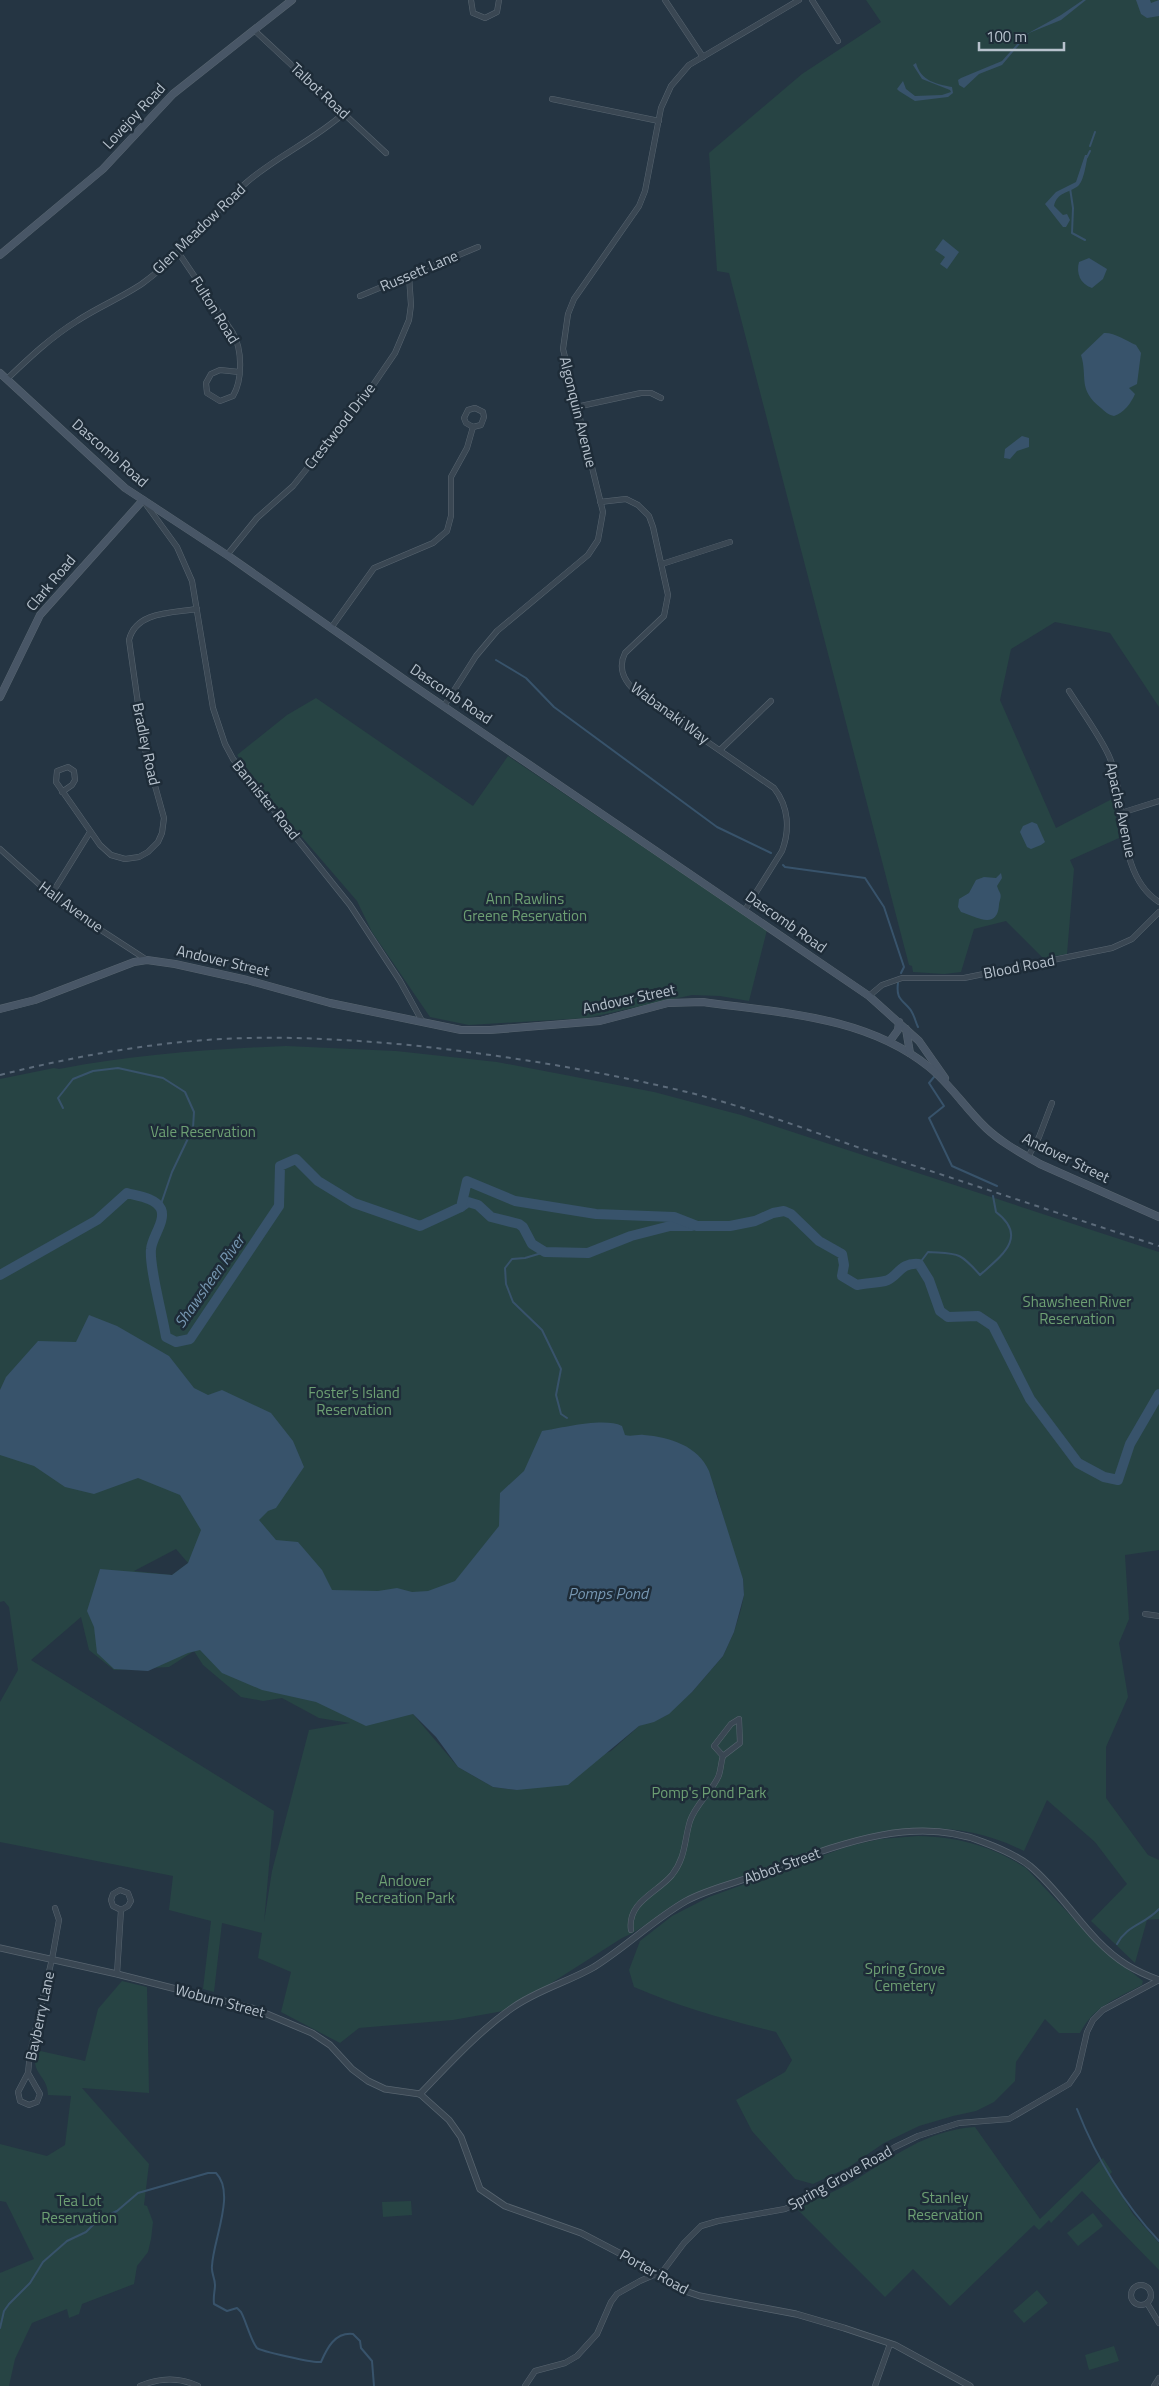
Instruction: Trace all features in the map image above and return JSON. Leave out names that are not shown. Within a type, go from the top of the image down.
[{"type":"main road","name":"Lovejoy Road","points":[[0,255],[103,170],[173,94],[292,0]]},
{"type":"main road","name":"Dascomb Road","points":[[0,373],[125,488],[227,555],[444,706],[869,996],[903,1025],[927,1051],[947,1083]]},
{"type":"main road","name":"Clark Road","points":[[0,697],[40,615],[143,500]]},
{"type":"main road","name":"Andover Street","points":[[0,1009],[35,1000],[134,962],[147,960],[214,972],[330,1002],[422,1020],[461,1030],[600,1021],[668,1003],[703,1002],[825,1020],[868,1032],[892,1042],[947,1083],[987,1129],[1028,1157],[1159,1217]]},
{"type":"main road","points":[[892,1042],[903,1025]]},
{"type":"main road","points":[[903,1025],[910,1054]]},
{"type":"street","points":[[471,0],[474,13],[485,18],[497,12],[499,0]]},
{"type":"street","points":[[665,0],[703,57]]},
{"type":"street","name":"Algonquin Avenue","points":[[444,706],[476,656],[497,631],[580,562],[595,547],[603,520],[563,349],[568,314],[585,283],[639,206],[645,191],[659,121],[671,86],[689,65],[799,0]]},
{"type":"street","points":[[812,0],[838,41]]},
{"type":"street","name":"Talbot Road","points":[[254,30],[386,153]]},
{"type":"street","points":[[552,99],[659,121]]},
{"type":"street","name":"Glen Meadow Road","points":[[6,378],[48,341],[78,320],[143,283],[178,252],[249,180],[325,130],[343,114]]},
{"type":"street","name":"Russett Lane","points":[[360,296],[478,247]]},
{"type":"street","name":"Fulton Road","points":[[178,252],[236,339],[240,354],[239,372],[236,392],[229,399],[215,400],[207,393],[206,383],[211,374],[220,370],[239,372]]},
{"type":"street","name":"Crestwood Drive","points":[[227,555],[257,518],[293,486],[369,391],[395,353],[409,320],[411,305],[409,276]]},
{"type":"street","points":[[576,407],[641,393],[650,393],[661,398]]},
{"type":"street","points":[[331,628],[374,568],[433,542],[447,531],[451,516],[451,477],[468,448],[473,428]]},
{"type":"street","name":"Wabanaki Way","points":[[600,502],[626,498],[645,510],[653,527],[668,595],[666,611],[660,620],[625,653],[621,665],[622,672],[631,688],[774,788],[781,797],[787,818],[787,836],[782,852],[745,910]]},
{"type":"street","name":"Bannister Road","points":[[143,500],[177,547],[192,581],[214,708],[225,744],[232,759],[350,906],[400,981],[422,1020]]},
{"type":"street","points":[[662,564],[730,542]]},
{"type":"street","name":"Bradley Road","points":[[62,792],[72,785],[75,780],[74,771],[68,767],[59,769],[55,775],[56,782],[62,792],[90,832],[107,852],[125,859],[140,857],[148,852],[161,838],[164,823],[163,814],[144,746],[129,640],[134,628],[144,619],[197,608]]},
{"type":"street","name":"Apache Avenue","points":[[1069,691],[1109,755],[1114,770],[1128,854],[1137,876],[1148,892],[1159,902]]},
{"type":"street","points":[[720,750],[771,701]]},
{"type":"street","points":[[1121,813],[1159,801]]},
{"type":"street","points":[[51,895],[90,832]]},
{"type":"street","name":"Hall Avenue","points":[[0,849],[51,895],[79,917],[147,960]]},
{"type":"street","name":"Blood Road","points":[[869,996],[882,985],[902,978],[964,978],[1112,948],[1132,939],[1159,912]]},
{"type":"street","points":[[1028,1157],[1039,1137],[1052,1103]]},
{"type":"street","points":[[1145,1614],[1159,1616]]},
{"type":"street","points":[[631,1930],[631,1915],[636,1906],[664,1884],[682,1861],[690,1821],[719,1775],[722,1756],[740,1743],[739,1719],[731,1724],[714,1746],[722,1756]]},
{"type":"street","name":"Abbot Street","points":[[420,2094],[480,2034],[514,2006],[579,1976],[619,1952],[687,1901],[830,1849],[882,1834],[947,1833],[981,1841],[1014,1856],[1029,1866],[1050,1885],[1088,1929],[1114,1954],[1127,1965],[1159,1980]]},
{"type":"street","name":"Bayberry Lane","points":[[28,2073],[40,2094],[37,2102],[30,2106],[21,2103],[18,2095],[28,2073],[30,2053],[52,1959],[59,1920],[55,1908]]},
{"type":"street","points":[[117,1974],[121,1910]]},
{"type":"street","name":"Woburn Street","points":[[0,1948],[117,1974],[255,2009],[295,2024],[330,2045],[352,2069],[368,2081],[386,2089],[420,2094]]},
{"type":"street","name":"Spring Grove Road","points":[[525,2386],[535,2371],[565,2363],[577,2356],[597,2334],[617,2294],[663,2271],[684,2243],[701,2226],[718,2221],[785,2209],[817,2194],[895,2147],[918,2136],[959,2123],[1009,2119],[1069,2084],[1075,2078],[1087,2032],[1097,2015],[1159,1980]]},
{"type":"street","name":"Porter Road","points":[[420,2094],[455,2128],[464,2143],[478,2184],[486,2194],[517,2210],[581,2232],[623,2254],[679,2288],[700,2296],[796,2314],[844,2328],[890,2344],[970,2386]]},
{"type":"street","points":[[1147,2303],[1159,2323]]},
{"type":"street","points":[[875,2386],[890,2344]]},
{"type":"street","points":[[1154,2386],[1159,2378]]},
{"type":"street","points":[[140,2386],[166,2380],[185,2381],[198,2386]]},
{"type":"green space","points":[[866,0],[1159,0],[1159,707],[1110,633],[1055,622],[1011,649],[1000,700],[1056,828],[1114,798],[1119,838],[1070,860],[1074,869],[1067,954],[1043,958],[1006,921],[974,929],[961,972],[944,974],[913,972],[912,966],[909,965],[729,273],[717,271],[709,153],[802,74],[881,22]]},
{"type":"green space","name":"Ann Rawlins Greene Reservation","points":[[316,698],[473,806],[508,756],[767,930],[749,1001],[720,996],[692,995],[587,1018],[469,1025],[430,1017],[372,932],[357,901],[276,807],[237,755],[287,715]]},
{"type":"green space","points":[[286,1046],[396,1051],[497,1062],[654,1092],[741,1115],[1159,1252],[1159,1550],[1125,1555],[1129,1619],[1119,1643],[1128,1697],[1106,1747],[1106,1798],[1148,1855],[1159,1860],[1159,1919],[1147,1920],[1135,1963],[1091,1921],[1127,1884],[1095,1842],[1047,1800],[1024,1851],[992,1838],[960,1831],[929,1828],[899,1830],[838,1844],[689,1896],[640,1929],[622,1938],[509,2010],[453,2020],[359,2028],[340,2043],[281,2012],[291,1972],[258,1958],[262,1933],[222,1923],[214,1992],[203,1989],[211,1921],[169,1910],[173,1876],[0,1842],[0,1702],[18,1670],[9,1607],[4,1601],[0,1602],[0,1079],[54,1068],[59,1069],[144,1056]],"holes":[[[716,1491],[733,1553],[743,1579],[744,1595],[741,1609],[734,1632],[723,1656],[692,1692],[665,1716],[639,1726],[611,1751],[517,1790],[493,1787],[458,1767],[413,1714]],[[176,1549],[188,1563],[172,1575],[134,1571]],[[81,1617],[89,1650],[114,1670],[169,1667],[194,1651],[203,1665],[241,1697],[263,1701],[282,1698],[319,1718],[350,1723],[309,1730],[272,1871],[264,1922],[274,1811],[31,1660]]]},
{"type":"green space","name":"Spring Grove Cemetery","points":[[918,1836],[947,1838],[975,1844],[1001,1854],[1026,1868],[1102,1949],[1143,1981],[1142,1985],[1106,2004],[1092,2016],[1080,2033],[1059,2033],[1045,2019],[1016,2062],[1015,2081],[994,2102],[976,2111],[919,2126],[884,2143],[849,2167],[813,2184],[795,2179],[752,2131],[736,2100],[785,2072],[792,2060],[776,2032],[669,2001],[634,1987],[629,1970],[640,1941],[672,1916],[709,1897],[849,1846],[880,1839]]},
{"type":"green space","name":"Tea Lot Reservation","points":[[122,1981],[147,1987],[149,2093],[82,2088],[149,2164],[144,2205],[147,2206],[153,2222],[148,2252],[137,2266],[134,2284],[82,2304],[79,2314],[69,2318],[67,2309],[32,2323],[15,2359],[9,2386],[0,2386],[0,2273],[34,2259],[6,2202],[0,2201],[0,2144],[47,2156],[65,2145],[71,2096],[48,2095],[45,2083],[35,2065],[36,2050],[85,2061],[98,2009]]},
{"type":"green space","name":"Stanley Reservation","points":[[975,2127],[1040,2219],[1103,2158],[1112,2172],[1109,2175],[1133,2214],[1159,2243],[1159,2270],[1082,2191],[1051,2223],[1049,2220],[1039,2230],[1034,2225],[950,2306],[913,2269],[885,2297],[796,2208],[845,2186],[925,2139],[957,2129]]},
{"type":"green space","points":[[411,2201],[412,2215],[383,2217],[382,2202]]},
{"type":"green space","points":[[1093,2213],[1103,2226],[1078,2246],[1067,2233]]},
{"type":"green space","points":[[1037,2290],[1048,2303],[1024,2323],[1013,2311]]},
{"type":"green space","points":[[1114,2346],[1119,2361],[1089,2370],[1085,2355]]},
{"type":"water","points":[[1086,0],[1061,20],[1029,33],[1002,65],[979,74],[964,88],[959,85],[958,80],[1002,61],[1025,35]]},
{"type":"water","points":[[1136,0],[1150,0],[1151,3],[1159,0],[1159,16],[1147,18],[1141,14]]},
{"type":"water","points":[[916,63],[925,78],[935,83],[952,87],[953,93],[948,97],[915,101],[899,91],[897,89],[903,81],[906,89],[915,96],[942,95],[951,92],[922,79],[913,65]]},
{"type":"water","points":[[1085,155],[1088,155],[1080,184],[1061,195],[1054,206],[1063,215],[1067,214],[1070,220],[1066,227],[1063,227],[1045,204],[1056,192],[1076,182]]},
{"type":"water","points":[[943,239],[959,252],[947,269],[940,264],[945,257],[935,250]]},
{"type":"water","points":[[1089,258],[1107,269],[1103,279],[1092,288],[1084,284],[1078,270],[1079,262]]},
{"type":"water","points":[[1104,333],[1116,335],[1136,345],[1141,353],[1137,384],[1129,388],[1135,394],[1127,407],[1121,413],[1114,416],[1104,411],[1089,395],[1086,389],[1081,355]]},
{"type":"water","points":[[1022,436],[1029,438],[1029,447],[1017,451],[1010,459],[1004,458],[1005,449]]},
{"type":"water","points":[[1032,822],[1037,824],[1045,842],[1031,849],[1027,847],[1020,832],[1023,826]]},
{"type":"water","points":[[1001,873],[1002,878],[997,886],[1001,898],[994,918],[984,920],[961,912],[958,907],[959,899],[969,893],[976,880],[984,877],[996,878]]},
{"type":"water","name":"Pomps Pond","points":[[89,1315],[117,1326],[169,1356],[194,1388],[208,1395],[222,1390],[271,1413],[293,1441],[304,1467],[276,1508],[268,1511],[259,1520],[276,1540],[298,1542],[322,1570],[332,1590],[378,1591],[397,1588],[412,1592],[428,1591],[455,1581],[499,1526],[500,1493],[524,1471],[542,1431],[583,1424],[605,1423],[622,1426],[625,1435],[654,1436],[682,1444],[698,1455],[709,1471],[743,1579],[744,1595],[734,1632],[723,1656],[692,1692],[669,1714],[654,1722],[639,1726],[568,1785],[517,1790],[493,1787],[458,1767],[436,1737],[413,1714],[366,1726],[316,1702],[262,1690],[222,1673],[200,1650],[188,1653],[148,1671],[114,1669],[97,1653],[94,1627],[87,1611],[100,1569],[172,1575],[188,1563],[201,1530],[180,1495],[138,1478],[94,1494],[65,1487],[34,1466],[0,1455],[0,1390],[6,1377],[38,1341],[76,1342]]},
{"type":"waterway","points":[[1090,146],[1095,132]]},
{"type":"waterway","points":[[1087,157],[1090,151]]},
{"type":"waterway","points":[[1070,188],[1073,208],[1072,233],[1085,240]]},
{"type":"waterway","points":[[496,660],[526,678],[554,707],[717,827],[771,853]]},
{"type":"waterway","points":[[783,865],[785,867],[865,878],[884,907],[904,967],[901,973]]},
{"type":"waterway","points":[[898,983],[898,995],[912,1012],[918,1027]]},
{"type":"waterway","points":[[63,1108],[58,1098],[73,1079],[93,1071],[118,1068],[163,1078],[185,1092],[194,1112],[193,1128],[172,1172],[160,1207]]},
{"type":"waterway","points":[[934,1077],[929,1083],[944,1106],[929,1118],[952,1166],[997,1186]]},
{"type":"waterway","name":"Shawsheen River","points":[[0,1275],[97,1220],[127,1193],[146,1198],[159,1205],[162,1214],[162,1219],[152,1244],[151,1257],[166,1337],[176,1342],[190,1339],[279,1206],[280,1166],[296,1159],[318,1181],[354,1203],[420,1226],[461,1207],[467,1181],[515,1201],[596,1214],[674,1217],[697,1226],[730,1226],[755,1221],[773,1213],[784,1211],[791,1214],[819,1241],[842,1254],[844,1265],[842,1276],[857,1285],[885,1281],[907,1265],[919,1264],[929,1280],[940,1311],[948,1317],[978,1316],[993,1326],[1030,1399],[1078,1463],[1104,1477],[1118,1480],[1130,1444],[1159,1394]]},
{"type":"waterway","points":[[919,1264],[928,1252],[952,1254],[962,1258],[980,1275],[996,1261],[1008,1246],[1011,1238],[1006,1221],[996,1212],[993,1196]]},
{"type":"waterway","name":"Shawsheen River","points":[[461,1207],[468,1202],[478,1205],[491,1217],[519,1224],[523,1227],[532,1244],[545,1252],[588,1253],[631,1236],[670,1226],[692,1226]]},
{"type":"waterway","points":[[545,1252],[525,1258],[512,1259],[505,1268],[506,1284],[513,1302],[542,1330],[561,1369],[556,1395],[561,1414],[567,1418]]},
{"type":"waterway","points":[[1117,1944],[1126,1933],[1148,1919],[1159,1909]]},
{"type":"waterway","points":[[1077,2109],[1093,2145],[1112,2179],[1134,2211],[1159,2241]]},
{"type":"waterway","points":[[0,2328],[4,2311],[9,2304],[30,2283],[43,2262],[67,2241],[86,2232],[98,2220],[117,2211],[138,2193],[208,2173],[216,2173],[222,2182],[224,2204],[213,2255],[214,2304],[227,2311],[237,2308],[241,2312],[257,2348],[308,2361],[321,2362],[332,2342],[341,2336],[353,2334],[360,2341],[361,2348],[372,2361],[374,2386]]},
{"type":"railway","points":[[0,1075],[51,1063],[128,1049],[180,1042],[231,1039],[308,1038],[359,1041],[514,1058],[583,1070],[687,1092],[754,1111],[863,1149],[1159,1246]]},
{"type":"park label","name":"Vale Reservation","points":[[203,1132]]},
{"type":"park label","name":"Shawsheen River Reservation","points":[[1077,1310]]},
{"type":"park label","name":"Foster's Island Reservation","points":[[354,1402]]},
{"type":"park label","name":"Pomp's Pond Park","points":[[709,1793]]},
{"type":"park label","name":"Andover Recreation Park","points":[[405,1890]]}]
